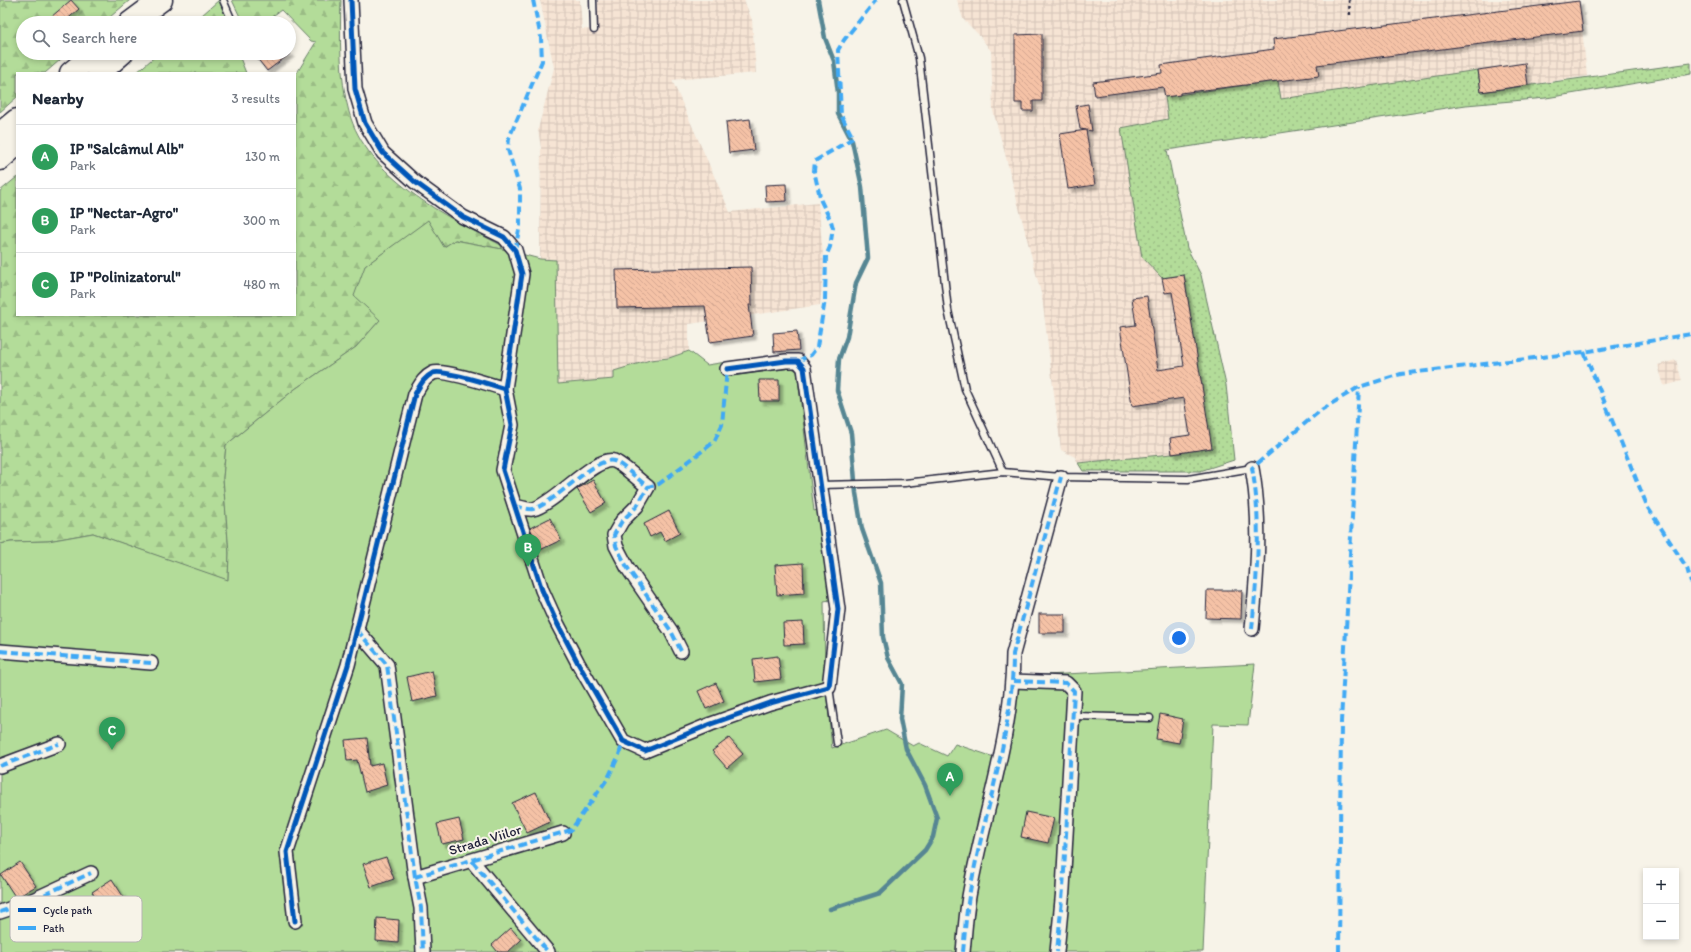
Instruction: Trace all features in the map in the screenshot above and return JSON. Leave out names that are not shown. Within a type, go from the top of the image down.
[{"type":"highway","points":[[139,16],[161,0]]},
{"type":"highway","points":[[160,16],[175,0]]},
{"type":"highway","points":[[73,72],[87,60]]},
{"type":"highway","points":[[100,72],[114,60]]},
{"type":"highway","points":[[0,134],[16,121]]},
{"type":"highway","points":[[0,159],[16,145]]},
{"type":"street","points":[[351,0],[355,89],[365,123],[383,153],[415,182],[457,213],[504,237],[515,250],[522,274],[505,389],[512,425],[503,470],[542,590],[553,615],[578,663],[623,741],[645,751],[711,724],[770,703],[829,688],[838,609],[804,368],[798,362],[786,361],[727,369]]},
{"type":"street","points":[[295,921],[287,852],[348,665],[415,394],[423,379],[434,373],[445,373],[505,389]]},
{"type":"street","points":[[515,506],[532,510],[544,504],[597,466],[607,461],[614,461],[648,487],[637,506],[622,521],[614,535],[616,546],[627,567],[671,631],[681,651]]},
{"type":"street","points":[[1252,468],[1258,562],[1252,629]]},
{"type":"street","points":[[963,952],[969,892],[998,770],[1013,681],[1013,654],[1061,477]]},
{"type":"street","points":[[357,630],[387,665],[415,877],[421,908],[423,952]]},
{"type":"street","points":[[0,651],[151,663]]},
{"type":"street","points":[[1013,681],[1066,683],[1074,691],[1074,716],[1063,889],[1057,952]]},
{"type":"street","points":[[0,766],[59,744]]},
{"type":"street","name":"Strada Viilor","points":[[415,877],[564,833]]},
{"type":"street","points":[[472,861],[548,952]]},
{"type":"street","points":[[42,896],[92,873]]},
{"type":"street","points":[[0,912],[10,909]]},
{"type":"lane","points":[[223,0],[230,16]]},
{"type":"lane","points":[[593,0],[594,30]]},
{"type":"lane","points":[[903,0],[919,58],[948,310],[965,390],[1004,472]]},
{"type":"lane","points":[[820,485],[905,483],[1004,472],[1061,477],[1188,479],[1252,468]]},
{"type":"lane","points":[[829,688],[837,743]]},
{"type":"lane","points":[[1074,716],[1150,718]]},
{"type":"path","points":[[1349,0],[1350,14]]},
{"type":"shaded area","points":[[540,0],[580,0],[582,29],[597,30],[598,0],[744,0],[752,20],[756,73],[672,80],[730,212],[818,203],[824,264],[820,305],[689,324],[689,351],[669,358],[650,360],[614,371],[615,379],[558,384],[556,260],[540,259],[541,148],[538,129],[554,68]]},
{"type":"shaded area","points":[[957,0],[1579,0],[1587,76],[1481,92],[1478,70],[1281,100],[1278,81],[1273,81],[1165,97],[1168,119],[1121,128],[1184,275],[1212,448],[1172,454],[1078,463],[1075,457],[1061,450],[1042,297],[993,111],[991,51],[978,34],[963,19]]},
{"type":"shaded area","points":[[1676,360],[1682,381],[1664,386],[1658,365]]},
{"type":"green space","points":[[0,0],[130,0],[111,16],[16,16],[16,60],[60,60],[46,72],[16,72],[16,98],[0,112]]},
{"type":"green space","points":[[219,0],[225,16],[201,16]]},
{"type":"green space","points":[[232,0],[341,0],[340,42],[343,85],[349,112],[358,135],[372,156],[390,175],[411,192],[456,221],[501,245],[502,249],[455,240],[444,247],[428,221],[365,266],[380,320],[356,347],[295,389],[226,445],[223,478],[229,553],[228,581],[93,533],[48,541],[11,542],[0,544],[0,191],[16,178],[16,316],[296,316],[296,74],[316,42],[311,41],[296,26],[296,16],[287,16],[281,10],[273,16],[240,16]]},
{"type":"green space","points":[[151,60],[241,60],[246,72],[137,72]]},
{"type":"green space","points":[[1691,63],[1691,74],[1546,98],[1466,105],[1167,150],[1187,248],[1201,275],[1226,385],[1234,460],[1200,471],[1083,471],[1078,463],[1172,454],[1211,448],[1184,275],[1162,278],[1142,257],[1121,128],[1168,119],[1165,97],[1278,81],[1281,99],[1478,70],[1481,92]]},
{"type":"green space","points":[[428,220],[444,247],[455,240],[502,249],[540,259],[556,260],[558,384],[614,379],[614,371],[650,360],[669,358],[689,351],[707,365],[733,361],[729,376],[792,368],[797,371],[814,511],[820,509],[830,600],[824,601],[825,677],[832,748],[886,730],[913,746],[919,743],[947,756],[955,744],[997,758],[1008,677],[1255,664],[1248,725],[1213,724],[1203,952],[0,952],[0,544],[11,542],[48,541],[93,533],[228,580],[229,553],[223,478],[226,445],[295,389],[356,347],[380,320],[354,296],[365,266]]},
{"type":"building","points":[[71,0],[79,9],[71,16],[52,16]]},
{"type":"building","points":[[1579,1],[1583,31],[1317,65],[1319,76],[1180,93],[1180,95],[1165,97],[1163,87],[1095,96],[1093,82],[1162,73],[1161,65],[1274,49],[1273,39]]},
{"type":"building","points":[[1042,34],[1042,101],[1033,101],[1033,111],[1022,111],[1022,103],[1015,103],[1015,35]]},
{"type":"building","points":[[258,60],[282,60],[267,71]]},
{"type":"building","points":[[1525,63],[1528,85],[1481,92],[1478,70]]},
{"type":"building","points":[[1088,104],[1092,131],[1080,129],[1076,106]]},
{"type":"building","points":[[750,119],[754,150],[729,153],[726,122]]},
{"type":"building","points":[[1086,130],[1095,185],[1068,189],[1060,134]]},
{"type":"building","points":[[786,184],[787,201],[766,202],[765,185]]},
{"type":"building","points":[[751,267],[752,305],[749,305],[753,336],[710,342],[705,306],[617,308],[616,270]]},
{"type":"building","points":[[1184,275],[1212,448],[1172,454],[1170,438],[1190,435],[1184,398],[1132,406],[1120,327],[1136,325],[1132,298],[1147,296],[1158,370],[1184,366],[1172,292],[1165,293],[1162,278]]},
{"type":"building","points":[[797,331],[799,350],[774,352],[773,333]]},
{"type":"building","points":[[759,380],[779,380],[779,401],[760,401]]},
{"type":"building","points":[[593,480],[606,503],[591,512],[577,489]]},
{"type":"building","points":[[669,511],[680,533],[665,541],[660,532],[650,537],[644,524]]},
{"type":"building","points":[[550,518],[561,540],[540,550],[530,528]]},
{"type":"building","points":[[803,563],[804,593],[777,595],[775,565]]},
{"type":"building","points":[[1207,590],[1242,590],[1241,619],[1206,618]]},
{"type":"building","points":[[1039,614],[1065,614],[1065,633],[1039,633]]},
{"type":"building","points":[[803,622],[804,644],[784,645],[783,623]]},
{"type":"building","points":[[778,656],[781,679],[755,682],[753,659]]},
{"type":"building","points":[[432,671],[437,696],[412,702],[407,677]]},
{"type":"building","points":[[716,683],[724,701],[706,709],[698,691]]},
{"type":"building","points":[[1160,714],[1183,719],[1179,743],[1156,739]]},
{"type":"building","points":[[367,738],[370,766],[382,763],[387,785],[365,792],[357,760],[347,761],[345,740]]},
{"type":"building","points":[[729,738],[743,754],[727,768],[712,751]]},
{"type":"building","points":[[536,792],[550,822],[527,833],[512,803]]},
{"type":"building","points":[[1026,812],[1054,818],[1048,843],[1021,837]]},
{"type":"building","points":[[459,819],[464,839],[442,844],[437,824]]},
{"type":"building","points":[[386,857],[394,879],[371,887],[363,864]]},
{"type":"building","points":[[20,862],[36,886],[19,896],[15,896],[1,875]]},
{"type":"building","points":[[112,879],[123,896],[95,896],[92,892]]},
{"type":"building","points":[[377,918],[399,920],[398,943],[376,941]]},
{"type":"building","points":[[511,928],[521,940],[508,952],[498,952],[492,945]]},
{"type":"waterway","points":[[818,0],[825,38],[834,61],[838,93],[838,114],[852,141],[862,187],[868,258],[856,283],[847,337],[839,359],[837,390],[851,433],[856,493],[862,529],[881,583],[883,637],[888,658],[902,684],[900,719],[906,749],[925,785],[937,818],[933,837],[925,850],[880,893],[830,909]]},
{"type":"marked path","points":[[515,250],[520,225],[520,189],[508,150],[509,138],[542,61],[541,38],[533,0]]},
{"type":"marked path","points":[[798,361],[811,355],[817,347],[825,300],[826,256],[830,247],[833,228],[821,201],[814,171],[815,161],[853,138],[841,115],[838,50],[844,40],[876,0]]},
{"type":"marked path","points":[[1252,629],[1258,548],[1257,508],[1252,468],[1321,410],[1359,387],[1401,374],[1584,352],[1691,334]]},
{"type":"marked path","points":[[1584,352],[1648,508],[1687,568],[1691,583]]},
{"type":"marked path","points":[[681,651],[671,631],[627,567],[616,546],[614,535],[622,521],[637,506],[648,487],[659,484],[714,442],[722,425],[727,369],[731,368]]},
{"type":"marked path","points":[[1339,952],[1341,722],[1359,387]]},
{"type":"marked path","points":[[515,506],[526,509],[533,509],[541,506],[586,472],[606,461],[617,462],[648,487]]},
{"type":"marked path","points":[[963,952],[970,891],[1003,744],[1012,684],[1013,654],[1061,477]]},
{"type":"marked path","points":[[357,630],[387,665],[415,877],[421,908],[423,952]]},
{"type":"marked path","points":[[0,651],[151,663]]},
{"type":"marked path","points":[[1013,681],[1066,683],[1074,691],[1063,889],[1057,952]]},
{"type":"marked path","points":[[415,877],[571,830],[608,778],[619,755],[623,741]]},
{"type":"marked path","points":[[0,766],[59,744]]},
{"type":"marked path","points":[[472,861],[548,952]]},
{"type":"marked path","points":[[41,896],[91,873]]},
{"type":"marked path","points":[[0,912],[10,909]]},
{"type":"cycle path","points":[[351,0],[355,89],[365,123],[383,153],[415,182],[463,217],[504,237],[515,250],[522,274],[505,389],[512,425],[503,470],[542,590],[556,621],[578,663],[623,741],[645,751],[711,724],[770,703],[829,687],[838,609],[804,368],[798,361],[786,361],[727,369]]},
{"type":"cycle path","points":[[295,921],[287,852],[348,665],[415,394],[422,382],[427,377],[438,372],[468,378],[505,389]]},
{"type":"place","name":"IP \"Nectar-Agro\"","points":[[528,567]]},
{"type":"place","name":"IP \"Polinizatorul\"","points":[[112,750]]},
{"type":"place","name":"IP \"Salcâmul Alb\"","points":[[950,796]]}]
